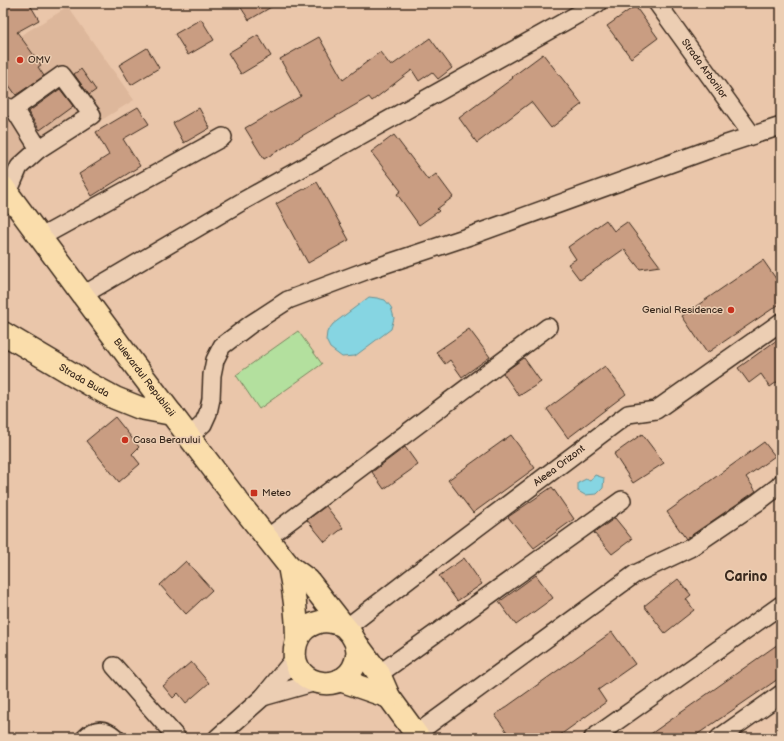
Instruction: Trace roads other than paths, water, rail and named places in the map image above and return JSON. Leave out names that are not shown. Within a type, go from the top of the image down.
[{"type":"main road","name":"Bulevardul Republicii","points":[[6,190],[240,504],[289,566],[308,580],[349,633],[379,674],[389,697],[417,736]]},
{"type":"main road","name":"Strada Buda","points":[[3,333],[115,398],[140,408],[172,414]]},
{"type":"main road","name":"Bulevardul Republicii","points":[[289,566],[295,596],[297,621],[296,648],[298,666],[302,673],[316,682]]},
{"type":"main road","points":[[296,648],[304,630],[313,624],[323,621],[334,622],[349,633],[357,654],[355,665],[349,674],[340,680],[328,683],[316,682]]},
{"type":"main road","points":[[340,680],[389,697]]},
{"type":"street","points":[[83,294],[243,201],[598,3]]},
{"type":"street","name":"Strada Arborilor","points":[[657,3],[752,135]]},
{"type":"street","points":[[6,190],[19,167],[39,149],[92,115],[62,75],[8,108],[39,149]]},
{"type":"street","points":[[189,437],[203,424],[208,413],[215,360],[222,346],[251,324],[288,300],[368,270],[470,236],[781,126]]},
{"type":"street","points":[[41,237],[223,137]]},
{"type":"street","name":"Aleea Orizont","points":[[349,633],[442,554],[628,414],[656,410],[781,322]]},
{"type":"street","points":[[267,538],[548,327]]},
{"type":"street","points":[[417,736],[635,574],[690,548],[758,502],[779,486],[781,482]]},
{"type":"street","points":[[379,674],[622,500]]},
{"type":"street","points":[[593,738],[781,605]]},
{"type":"street","points":[[217,738],[263,697],[296,648]]},
{"type":"street","points":[[114,666],[177,738]]},
{"type":"street","points":[[263,697],[316,682]]},
{"type":"street","points":[[719,738],[781,694]]},
{"type":"street","points":[[86,738],[92,732],[102,730],[116,738]]},
{"type":"water","points":[[369,297],[385,300],[391,307],[394,318],[391,329],[355,356],[342,357],[330,348],[326,340],[327,332],[333,324]]},
{"type":"water","points":[[595,475],[604,478],[603,488],[597,494],[585,495],[578,491],[578,483],[586,479],[590,481]]},
{"type":"place","name":"OMV","points":[[20,60]]},
{"type":"place","name":"Genial Residence","points":[[731,310]]},
{"type":"place","name":"Casa Berarului","points":[[125,440]]},
{"type":"place","name":"Meteo","points":[[254,493]]},
{"type":"district","name":"Carino","points":[[746,576]]}]
